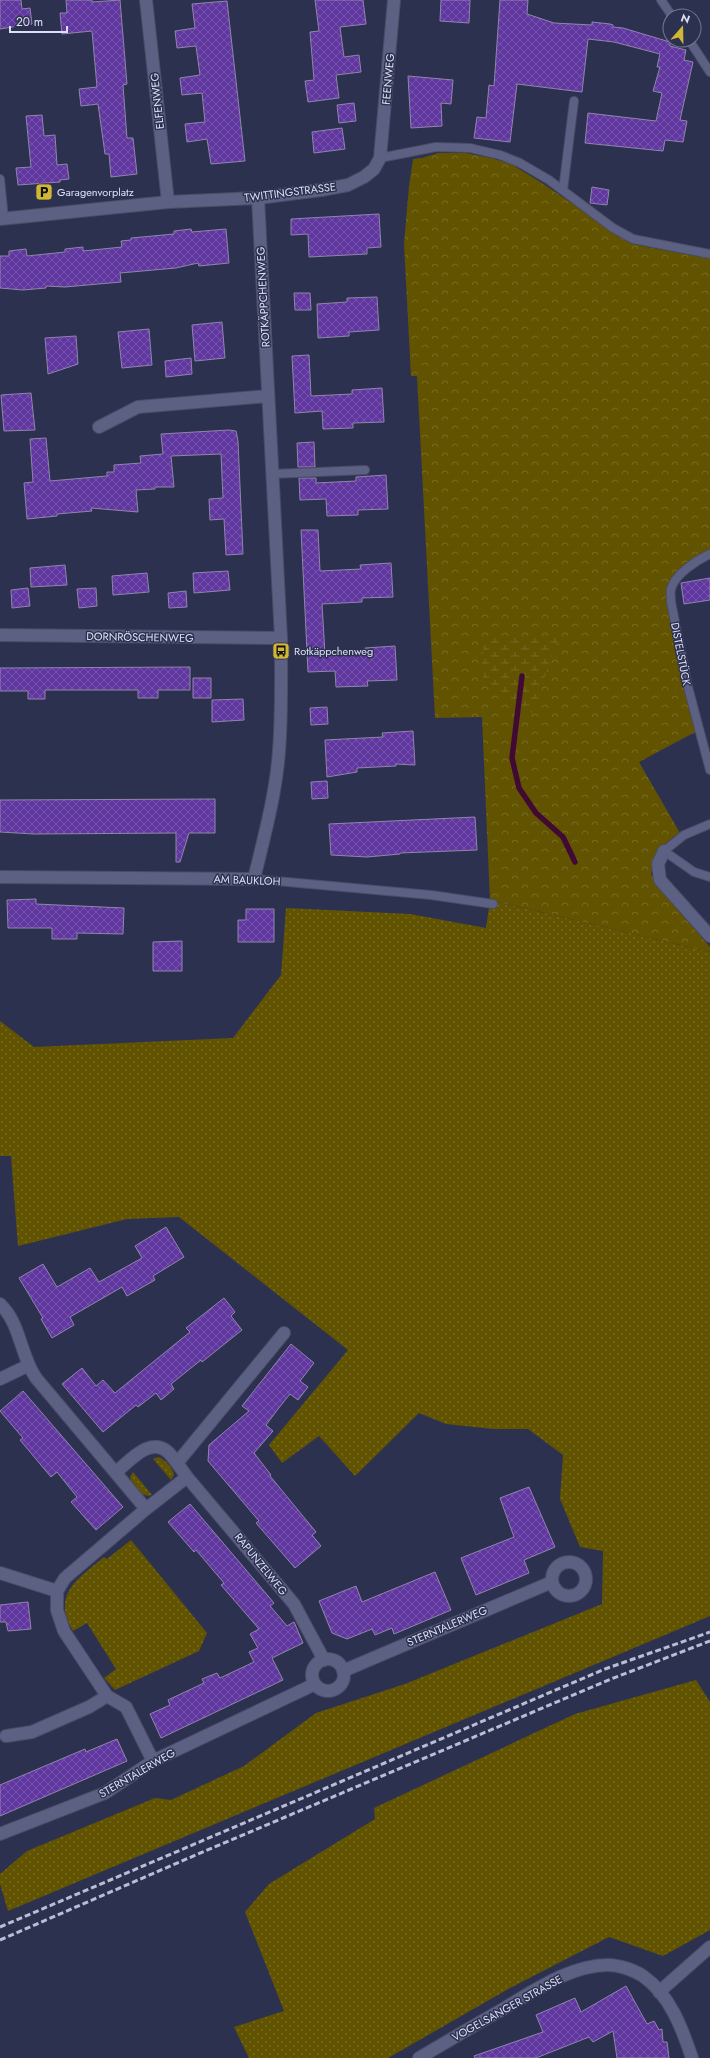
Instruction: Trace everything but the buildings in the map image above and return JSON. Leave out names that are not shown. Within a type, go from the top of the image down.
[{"type":"street","name":"ELFENWEG","points":[[146,0],[168,202]]},
{"type":"street","name":"FEENWEG","points":[[380,158],[394,0]]},
{"type":"street","name":"TWITTINGSTRASSE","points":[[2,219],[168,202],[258,198],[348,185],[364,177],[374,169],[380,158]]},
{"type":"street","name":"ROTKÄPPCHENWEG","points":[[254,879],[271,806],[279,752],[281,638],[258,198]]},
{"type":"street","points":[[99,427],[138,407],[268,396]]},
{"type":"street","name":"DORNRÖSCHENWEG","points":[[0,635],[281,638]]},
{"type":"street","points":[[664,851],[658,864],[660,880],[710,936]]},
{"type":"street","name":"AM BAUKLOH","points":[[0,877],[254,879]]},
{"type":"street","points":[[0,1304],[5,1309],[18,1332],[27,1366],[45,1390],[146,1509]]},
{"type":"street","points":[[176,1463],[284,1333]]},
{"type":"street","points":[[0,1379],[27,1366]]},
{"type":"street","name":"RAPUNZELWEG","points":[[116,1472],[144,1448],[157,1446],[168,1452],[294,1604],[324,1660]]},
{"type":"street","points":[[153,1761],[126,1707],[107,1696],[64,1631],[57,1610],[57,1591],[65,1578],[187,1476]]},
{"type":"street","points":[[0,1573],[57,1591]]},
{"type":"street","name":"STERNTALERWEG","points":[[344,1671],[552,1582]]},
{"type":"street","points":[[324,1660],[336,1661],[344,1671],[341,1684],[335,1690],[326,1691],[315,1684],[312,1675],[313,1670],[319,1662],[324,1660]]},
{"type":"street","name":"STERNTALERWEG","points":[[0,1834],[105,1793],[153,1761],[315,1684]]},
{"type":"street","points":[[6,1736],[32,1732],[90,1706],[107,1696]]},
{"type":"street","points":[[659,1992],[710,1947]]},
{"type":"street","name":"VOGELSANGER STRASSE","points":[[419,2058],[557,1979],[579,1970],[609,1965],[623,1967],[642,1976],[659,1992],[674,2013],[692,2058]]},
{"type":"lane","points":[[694,48],[710,72]]},
{"type":"lane","points":[[563,190],[574,101]]},
{"type":"lane","points":[[380,158],[436,146],[470,148],[500,155],[520,163],[563,190],[613,228],[633,239],[710,254]]},
{"type":"lane","points":[[0,178],[2,219]]},
{"type":"lane","points":[[272,474],[365,470]]},
{"type":"lane","name":"DISTELSTÜCK","points":[[710,554],[700,559],[675,579],[671,589],[671,602],[688,687],[710,770]]},
{"type":"lane","points":[[710,824],[684,835],[664,851],[694,872],[710,877]]},
{"type":"lane","name":"AM BAUKLOH","points":[[254,879],[431,895],[493,904]]},
{"type":"green space","points":[[438,153],[466,153],[511,164],[542,183],[629,242],[647,247],[710,258],[710,554],[699,559],[671,589],[699,730],[639,762],[680,833],[668,841],[660,849],[651,874],[658,887],[710,947],[710,952],[490,900],[482,717],[435,718],[417,376],[411,376],[404,244],[409,186],[413,159]]},
{"type":"green space","points":[[559,635],[530,719],[481,675],[484,638]]},
{"type":"green space","points":[[490,900],[710,952],[710,1616],[8,1911],[0,1884],[0,1874],[27,1851],[155,1798],[171,1800],[244,1766],[316,1713],[405,1684],[602,1604],[603,1551],[580,1547],[560,1499],[563,1455],[528,1429],[493,1429],[446,1424],[419,1413],[355,1476],[319,1436],[282,1463],[269,1445],[348,1350],[179,1217],[127,1219],[18,1246],[11,1156],[0,1156],[0,1021],[34,1047],[233,1038],[281,975],[286,908],[410,914],[486,928]]},
{"type":"green space","points":[[158,1457],[166,1462],[172,1470],[174,1475],[171,1480],[153,1459]]},
{"type":"green space","points":[[133,1472],[152,1495],[145,1495],[135,1488],[130,1477]]},
{"type":"green space","points":[[131,1540],[207,1633],[199,1651],[115,1690],[104,1678],[116,1669],[87,1623],[73,1631],[67,1618],[65,1607],[66,1597],[70,1588],[77,1580],[104,1557],[107,1559]]},
{"type":"green space","points":[[696,1680],[710,1702],[710,1930],[663,1956],[609,1937],[510,1988],[388,2058],[249,2058],[234,2027],[284,2011],[245,1912],[269,1884],[375,1819],[374,1808],[575,1714]]},
{"type":"waterway","points":[[522,676],[512,758],[519,788],[536,813],[563,837],[575,862]]},
{"type":"railway","points":[[0,1927],[605,1669],[710,1632]]},
{"type":"railway","points":[[0,1940],[198,1854],[611,1679],[710,1641]]},
{"type":"place","name":"Garagenvorplatz","points":[[44,192]]},
{"type":"place","name":"Rotkäppchenweg","points":[[281,651]]}]
